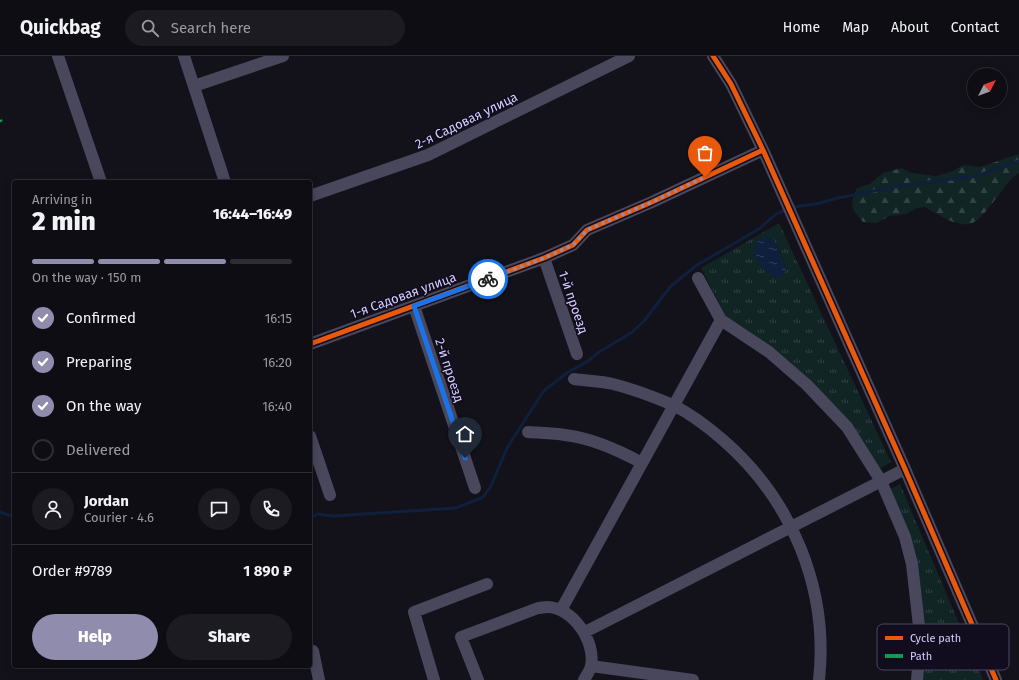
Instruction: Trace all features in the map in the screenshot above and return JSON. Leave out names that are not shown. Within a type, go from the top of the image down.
[{"type":"street","points":[[58,56],[100,180]]},
{"type":"street","points":[[184,56],[224,180]]},
{"type":"street","points":[[194,86],[283,56]]},
{"type":"street","name":"2-я Садовая улица","points":[[312,195],[428,155],[629,56]]},
{"type":"street","points":[[713,56],[731,84],[763,150],[972,624]]},
{"type":"street","name":"1-я Садовая улица","points":[[312,343],[544,258],[573,245],[587,230],[652,202],[763,150]]},
{"type":"street","name":"1-й проезд","points":[[544,258],[577,354]]},
{"type":"street","points":[[698,278],[721,320],[769,352],[807,385],[847,427],[881,481],[905,537],[912,564],[919,624]]},
{"type":"street","name":"2-й проезд","points":[[414,306],[475,488]]},
{"type":"street","points":[[561,610],[721,320]]},
{"type":"street","points":[[574,379],[612,384],[643,393],[674,406],[710,428],[741,455],[771,492],[791,526],[809,568],[819,612],[821,656],[819,680]]},
{"type":"street","points":[[528,432],[574,437],[602,445],[625,454],[642,463]]},
{"type":"street","points":[[312,442],[330,495]]},
{"type":"street","points":[[585,632],[904,469]]},
{"type":"street","points":[[434,680],[414,612],[487,584]]},
{"type":"street","points":[[478,680],[461,638],[538,608],[548,606],[561,610],[574,619],[585,632],[591,648],[591,666],[584,680]]},
{"type":"street","points":[[313,651],[319,680]]},
{"type":"street","points":[[591,666],[693,680]]},
{"type":"street","points":[[917,680],[918,670]]},
{"type":"street","points":[[992,670],[996,680]]},
{"type":"green space","points":[[1019,154],[1019,173],[1010,181],[979,219],[970,224],[959,224],[953,222],[925,207],[917,208],[906,214],[890,216],[877,223],[863,222],[852,206],[857,188],[870,184],[883,173],[901,168],[912,173],[936,176],[953,171],[963,165],[980,167]]},
{"type":"green space","points":[[779,223],[891,462],[879,469],[869,451],[850,424],[727,318],[701,268]],"holes":[[[766,237],[772,239],[777,245],[786,268],[754,255],[756,246],[761,240]]]},
{"type":"green space","points":[[900,484],[959,624],[921,624],[889,490]]},
{"type":"green space","points":[[922,670],[979,670],[983,680],[921,680]]},
{"type":"water","points":[[766,237],[772,239],[777,245],[786,268],[784,275],[778,277],[769,274],[757,261],[753,251],[754,247],[759,241]]},
{"type":"waterway","points":[[793,207],[816,204],[838,198],[904,185],[976,176],[1019,161]]},
{"type":"waterway","points":[[312,516],[318,514],[333,516],[456,508],[483,497],[491,486],[507,448],[546,389],[567,373],[631,333],[644,321],[671,286],[697,265],[759,229],[776,214],[786,210]]},
{"type":"waterway","points":[[0,512],[12,516]]},
{"type":"cycle path","points":[[713,56],[731,84],[763,150],[905,469],[972,624]]},
{"type":"cycle path","points":[[312,343],[544,258],[573,245],[587,230],[652,202],[763,150]]},
{"type":"cycle path","points":[[992,670],[996,680]]},
{"type":"way so far","points":[[488,279],[544,258],[573,245],[587,230],[705,177]]},
{"type":"route","points":[[465,458],[414,306],[488,279]]}]
